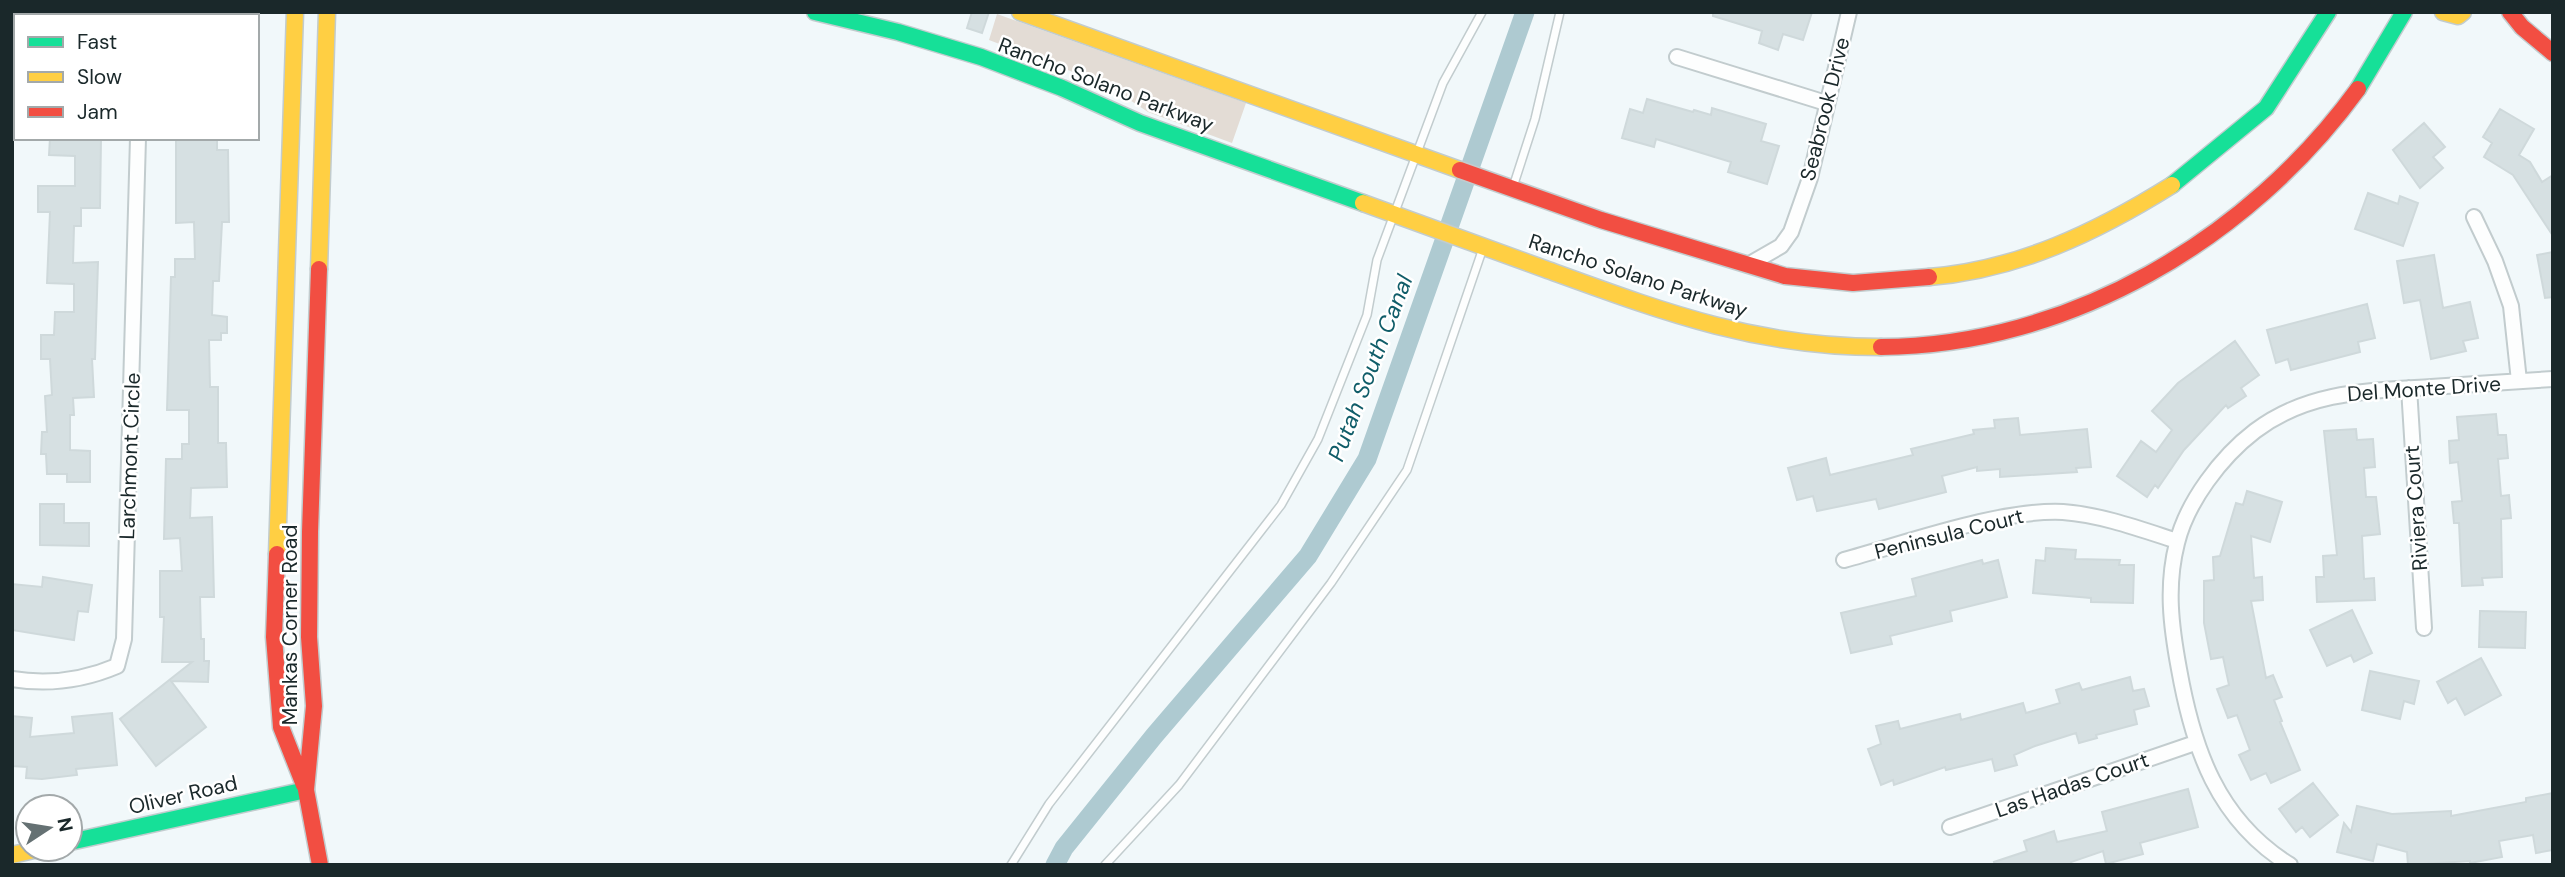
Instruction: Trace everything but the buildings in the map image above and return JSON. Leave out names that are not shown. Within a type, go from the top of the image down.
[{"type":"street","name":"Mankas Corner Road","points":[[295,12],[274,626],[281,727],[306,790]]},
{"type":"street","name":"Mankas Corner Road","points":[[306,790],[314,706],[309,637],[310,532],[327,12]]},
{"type":"street","name":"Rancho Solano Parkway","points":[[815,12],[875,17],[943,46],[1096,101],[1140,123],[1679,316],[1778,341],[1891,346],[1948,342],[2061,314],[2109,295],[2158,269],[2210,236],[2293,164],[2362,85],[2404,12]]},
{"type":"street","name":"Rancho Solano Parkway","points":[[1020,12],[1601,220],[1785,276],[1853,283],[1956,275],[2015,261],[2076,239],[2132,210],[2188,174],[2266,108],[2328,12]]},
{"type":"street","name":"Seabrook Drive","points":[[1748,265],[1781,246],[1791,232],[1810,178],[1849,12]]},
{"type":"street","points":[[2443,12],[2458,16],[2463,12]]},
{"type":"street","points":[[2490,12],[2508,24],[2522,27]]},
{"type":"street","points":[[2510,12],[2522,27],[2553,53]]},
{"type":"street","points":[[1677,57],[1826,103]]},
{"type":"street","name":"Larchmont Circle","points":[[12,679],[61,681],[93,677],[117,666],[124,639],[138,140]]},
{"type":"street","points":[[2474,217],[2495,261],[2511,306],[2519,381]]},
{"type":"street","name":"Del Monte Drive","points":[[2290,865],[2244,827],[2213,782],[2195,743],[2170,621],[2171,578],[2177,541],[2194,504],[2220,466],[2255,431],[2303,404],[2356,390],[2553,379]]},
{"type":"street","name":"Riviera Court","points":[[2409,388],[2424,628]]},
{"type":"street","name":"Peninsula Court","points":[[1844,560],[2027,514],[2063,512],[2101,518],[2177,541]]},
{"type":"street","name":"Las Hadas Court","points":[[1950,827],[2195,743]]},
{"type":"street","name":"Oliver Road","points":[[84,839],[306,790]]},
{"type":"street","points":[[306,790],[320,865]]},
{"type":"lane","points":[[1011,865],[1049,804],[1280,505],[1318,439],[1367,315],[1377,260],[1401,216],[1416,153],[1443,83],[1482,12]]},
{"type":"lane","points":[[1513,188],[1535,119],[1560,12]]},
{"type":"lane","points":[[1105,865],[1186,775],[1331,583],[1407,470],[1480,245]]},
{"type":"shaded area","points":[[997,14],[1246,103],[1232,143],[1148,112],[1107,85],[989,40]]},
{"type":"waterway","name":"Putah South Canal","points":[[1055,865],[1064,848],[1154,736],[1308,556],[1367,459],[1525,12]]},
{"type":"traffic: fast","points":[[815,12],[898,32],[981,57],[1062,88],[1140,123],[1363,203]]},
{"type":"traffic: fast","points":[[2172,185],[2266,108],[2328,12]]},
{"type":"traffic: fast","points":[[2358,89],[2404,12]]},
{"type":"traffic: fast","points":[[84,839],[306,790]]},
{"type":"traffic: slow","points":[[277,554],[295,12]]},
{"type":"traffic: slow","points":[[319,269],[327,12]]},
{"type":"traffic: slow","points":[[1020,12],[1460,170]]},
{"type":"traffic: slow","points":[[2443,12],[2458,16],[2463,12]]},
{"type":"traffic: slow","points":[[1929,277],[1994,266],[2056,246],[2115,218],[2172,185]]},
{"type":"traffic: slow","points":[[1363,203],[1629,299],[1709,324],[1792,341],[1881,347]]},
{"type":"traffic: jam","points":[[2510,12],[2522,27],[2553,53]]},
{"type":"traffic: jam","points":[[1881,347],[1951,342],[2020,327],[2086,304],[2149,274],[2209,236],[2264,192],[2314,143],[2358,89]]},
{"type":"traffic: jam","points":[[1460,170],[1601,220],[1785,276],[1853,283],[1929,277]]},
{"type":"traffic: jam","points":[[319,269],[310,532],[309,637],[314,706],[306,790],[320,865]]},
{"type":"traffic: jam","points":[[277,554],[274,637],[281,727],[304,785]]}]
